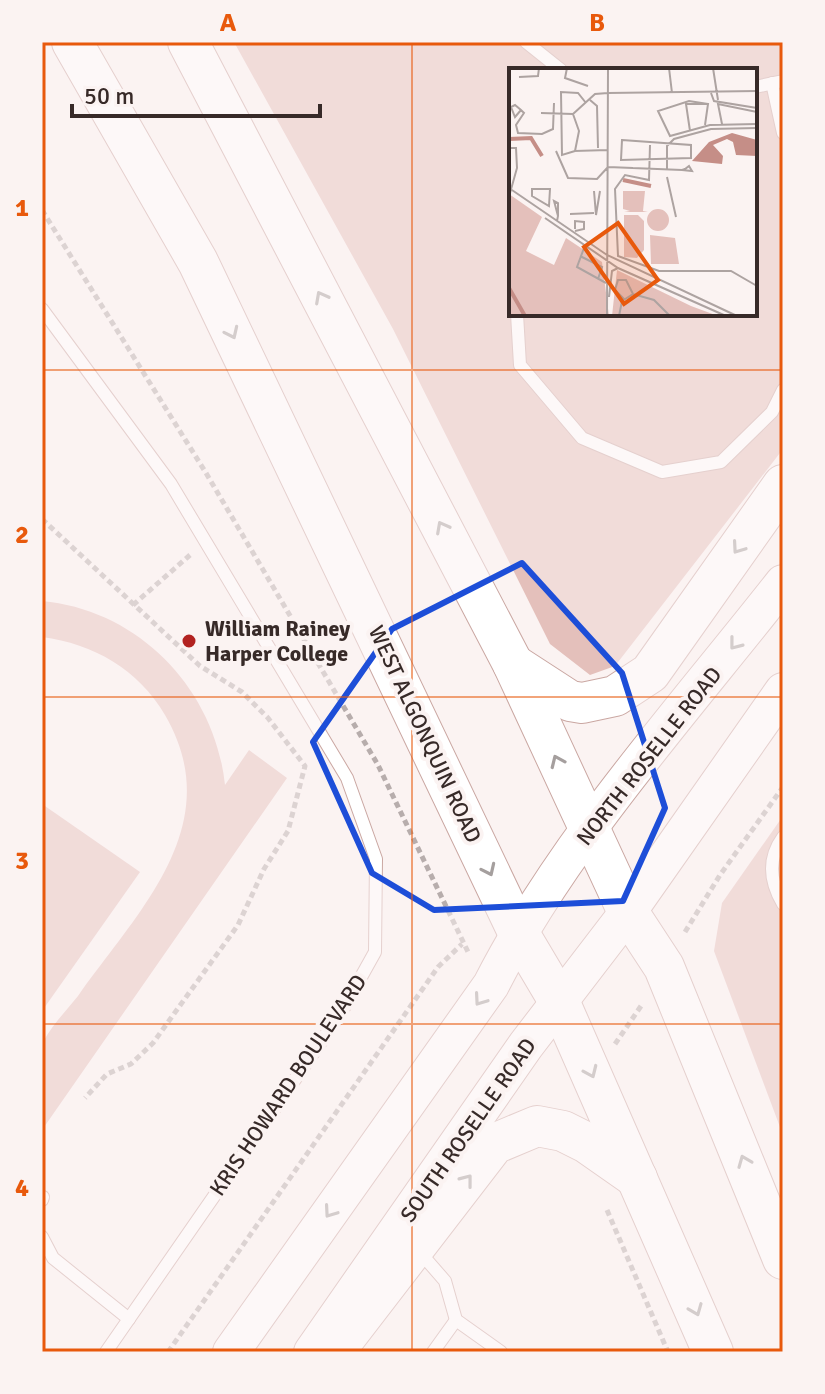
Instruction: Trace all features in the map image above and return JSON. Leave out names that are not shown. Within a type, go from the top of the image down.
[{"type":"main road","name":"WEST ALGONQUIN ROAD","points":[[72,42],[198,262],[518,932],[559,1001],[713,1352]]},
{"type":"main road","points":[[188,42],[513,664],[628,912],[664,967],[783,1259]]},
{"type":"main road","points":[[513,664],[570,701],[582,703],[615,696],[650,673],[783,485]]},
{"type":"main road","name":"NORTH ROSELLE ROAD","points":[[518,932],[589,832],[783,583]]},
{"type":"main road","points":[[628,912],[783,691]]},
{"type":"main road","name":"SOUTH ROSELLE ROAD","points":[[312,1352],[559,1001],[628,912]]},
{"type":"main road","points":[[231,1352],[491,985],[518,932]]},
{"type":"main road","points":[[334,1352],[494,1144],[537,1126],[563,1131],[611,1158],[640,1180]]},
{"type":"lane","points":[[526,42],[558,68]]},
{"type":"lane","points":[[757,87],[778,82],[783,133]]},
{"type":"lane","name":"KRIS HOWARD BOULEVARD","points":[[42,309],[171,484],[347,778],[376,859],[375,952],[341,1013],[106,1352]]},
{"type":"lane","points":[[517,316],[520,365],[582,438],[662,472],[721,462],[772,412],[783,390]]},
{"type":"lane","points":[[783,837],[771,861],[772,878],[783,904]]},
{"type":"lane","points":[[42,1237],[53,1258],[129,1319]]},
{"type":"lane","points":[[414,1247],[445,1281],[456,1320],[500,1352]]},
{"type":"lane","points":[[433,1352],[456,1320]]},
{"type":"path","points":[[42,210],[237,527],[378,765],[462,944],[438,967],[168,1352]]},
{"type":"path","points":[[42,519],[200,666],[242,692],[268,718],[305,766],[288,831],[274,851],[251,903],[230,937],[153,1043],[131,1064],[107,1074],[85,1098]]},
{"type":"path","points":[[133,605],[165,574],[237,527]]},
{"type":"path","points":[[720,875],[783,787]]},
{"type":"path","points":[[602,1197],[668,1352]]},
{"type":"highlighted area","points":[[522,563],[622,673],[665,808],[623,901],[434,910],[372,873],[313,742],[392,629]]},
{"type":"shaded area","points":[[234,42],[783,42],[783,449],[615,666],[590,675],[550,644],[393,329]]},
{"type":"shaded area","points":[[42,601],[77,608],[110,620],[140,638],[166,660],[188,687],[206,717],[218,750],[225,785],[249,750],[287,778],[42,1130],[42,1045],[149,899],[168,865],[181,830],[187,793],[182,755],[165,715],[154,699],[142,684],[113,661],[79,646],[42,637]]},
{"type":"shaded area","points":[[42,804],[140,872],[42,1011]]},
{"type":"shaded area","points":[[783,816],[783,1135],[714,951],[722,903]]},
{"type":"place","name":"William Rainey Harper College","points":[[189,641]]}]
